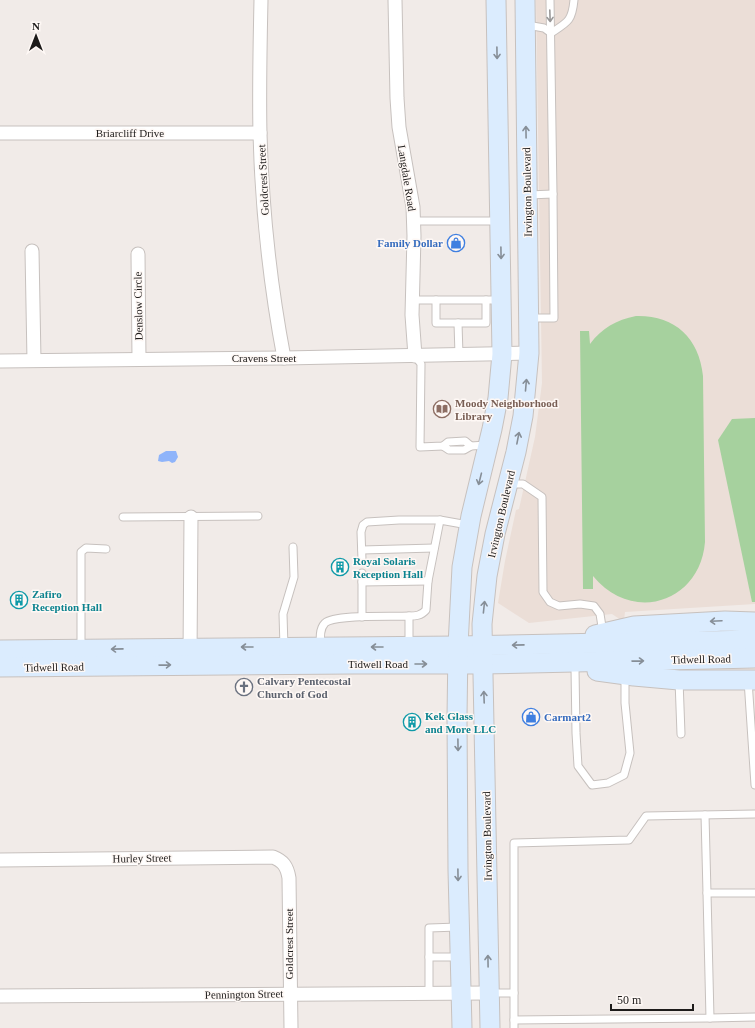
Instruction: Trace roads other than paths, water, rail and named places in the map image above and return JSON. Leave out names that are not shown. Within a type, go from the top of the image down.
[{"type":"main road","points":[[496,0],[500,221],[494,300],[502,354],[498,398],[500,435],[495,467],[498,475],[507,484]]},
{"type":"main road","name":"Irvington Boulevard","points":[[490,1028],[484,664],[482,624],[487,576],[523,416],[529,353],[525,0]]},
{"type":"main road","points":[[496,28],[525,25]]},
{"type":"main road","points":[[500,191],[527,193]]},
{"type":"main road","points":[[462,1028],[460,957],[458,655],[462,567],[470,525],[480,446],[498,398]]},
{"type":"main road","points":[[552,644],[641,626],[725,621],[755,622]]},
{"type":"main road","name":"Tidwell Road","points":[[0,650],[81,649],[190,656],[315,653],[458,655],[483,646],[755,640]]},
{"type":"main road","name":"Tidwell Road","points":[[0,668],[190,656],[284,647],[315,653],[410,646],[458,655],[484,664],[755,658]]},
{"type":"main road","points":[[543,663],[625,675],[679,680],[751,680]]},
{"type":"main road","points":[[459,829],[487,827]]},
{"type":"street","name":"Goldcrest Street","points":[[261,0],[260,133],[266,234],[271,283],[284,358]]},
{"type":"street","name":"Langdale Road","points":[[395,0],[399,127],[413,207],[414,221],[412,315],[415,356]]},
{"type":"street","name":"Briarcliff Drive","points":[[0,133],[260,133]]},
{"type":"street","points":[[32,251],[34,360]]},
{"type":"street","name":"Denslow Circle","points":[[138,254],[139,359]]},
{"type":"street","name":"Cravens Street","points":[[0,361],[284,358],[529,353]]},
{"type":"street","points":[[190,656],[191,517]]},
{"type":"street","name":"Hurley Street","points":[[0,860],[273,856],[282,861]]},
{"type":"street","name":"Goldcrest Street","points":[[282,861],[288,870],[289,878],[291,1028]]},
{"type":"street","name":"Pennington Street","points":[[0,996],[489,993]]},
{"type":"lane","points":[[528,318],[554,318],[554,194],[550,0]]},
{"type":"lane","points":[[551,33],[567,23],[571,16],[574,0]]},
{"type":"lane","points":[[525,25],[544,28],[551,33]]},
{"type":"lane","points":[[527,193],[554,194]]},
{"type":"lane","points":[[414,221],[500,221]]},
{"type":"lane","points":[[413,300],[436,300],[494,300],[486,323],[436,323],[436,300]]},
{"type":"lane","points":[[458,323],[459,355]]},
{"type":"lane","points":[[415,356],[421,364],[420,447],[443,446],[448,442],[465,441],[480,446]]},
{"type":"lane","points":[[507,484],[524,484],[542,497],[543,592],[550,602],[559,606],[580,604],[594,606],[600,614],[604,633]]},
{"type":"lane","points":[[123,517],[258,516]]},
{"type":"lane","points":[[315,653],[321,629],[325,623],[332,619],[419,616],[424,613],[426,610],[428,581],[440,520]]},
{"type":"lane","points":[[362,560],[361,532],[363,525],[367,522],[440,520],[470,525]]},
{"type":"lane","points":[[284,647],[283,614],[294,577],[293,547]]},
{"type":"lane","points":[[81,649],[81,552],[86,548],[106,549]]},
{"type":"lane","points":[[362,550],[434,548]]},
{"type":"lane","points":[[362,573],[362,617]]},
{"type":"lane","points":[[362,582],[428,581]]},
{"type":"lane","points":[[408,616],[410,646]]},
{"type":"lane","points":[[575,668],[578,766],[592,785],[608,783],[624,775],[630,753],[625,703],[625,675]]},
{"type":"lane","points":[[679,680],[682,734]]},
{"type":"lane","points":[[751,680],[755,785]]},
{"type":"lane","points":[[514,1028],[514,842],[629,840],[646,816],[755,814]]},
{"type":"lane","points":[[704,815],[710,1018]]},
{"type":"lane","points":[[707,893],[755,893]]},
{"type":"lane","points":[[430,993],[429,928],[460,927]]},
{"type":"lane","points":[[429,957],[460,957]]},
{"type":"lane","points":[[489,993],[514,993]]},
{"type":"lane","points":[[514,1020],[755,1017]]},
{"type":"water","points":[[166,451],[176,451],[178,457],[175,462],[158,461],[159,455]]},
{"type":"place","name":"Family Dollar","points":[[456,243]]},
{"type":"place","name":"Moody Neighborhood Library","points":[[442,409]]},
{"type":"place","name":"Royal Solaris Reception Hall","points":[[340,567]]},
{"type":"place","name":"Zafiro Reception Hall","points":[[19,600]]},
{"type":"place","name":"Calvary Pentecostal Church of God","points":[[244,687]]},
{"type":"place","name":"Carmart2","points":[[531,717]]},
{"type":"place","name":"Kek Glass and More LLC","points":[[412,722]]}]
